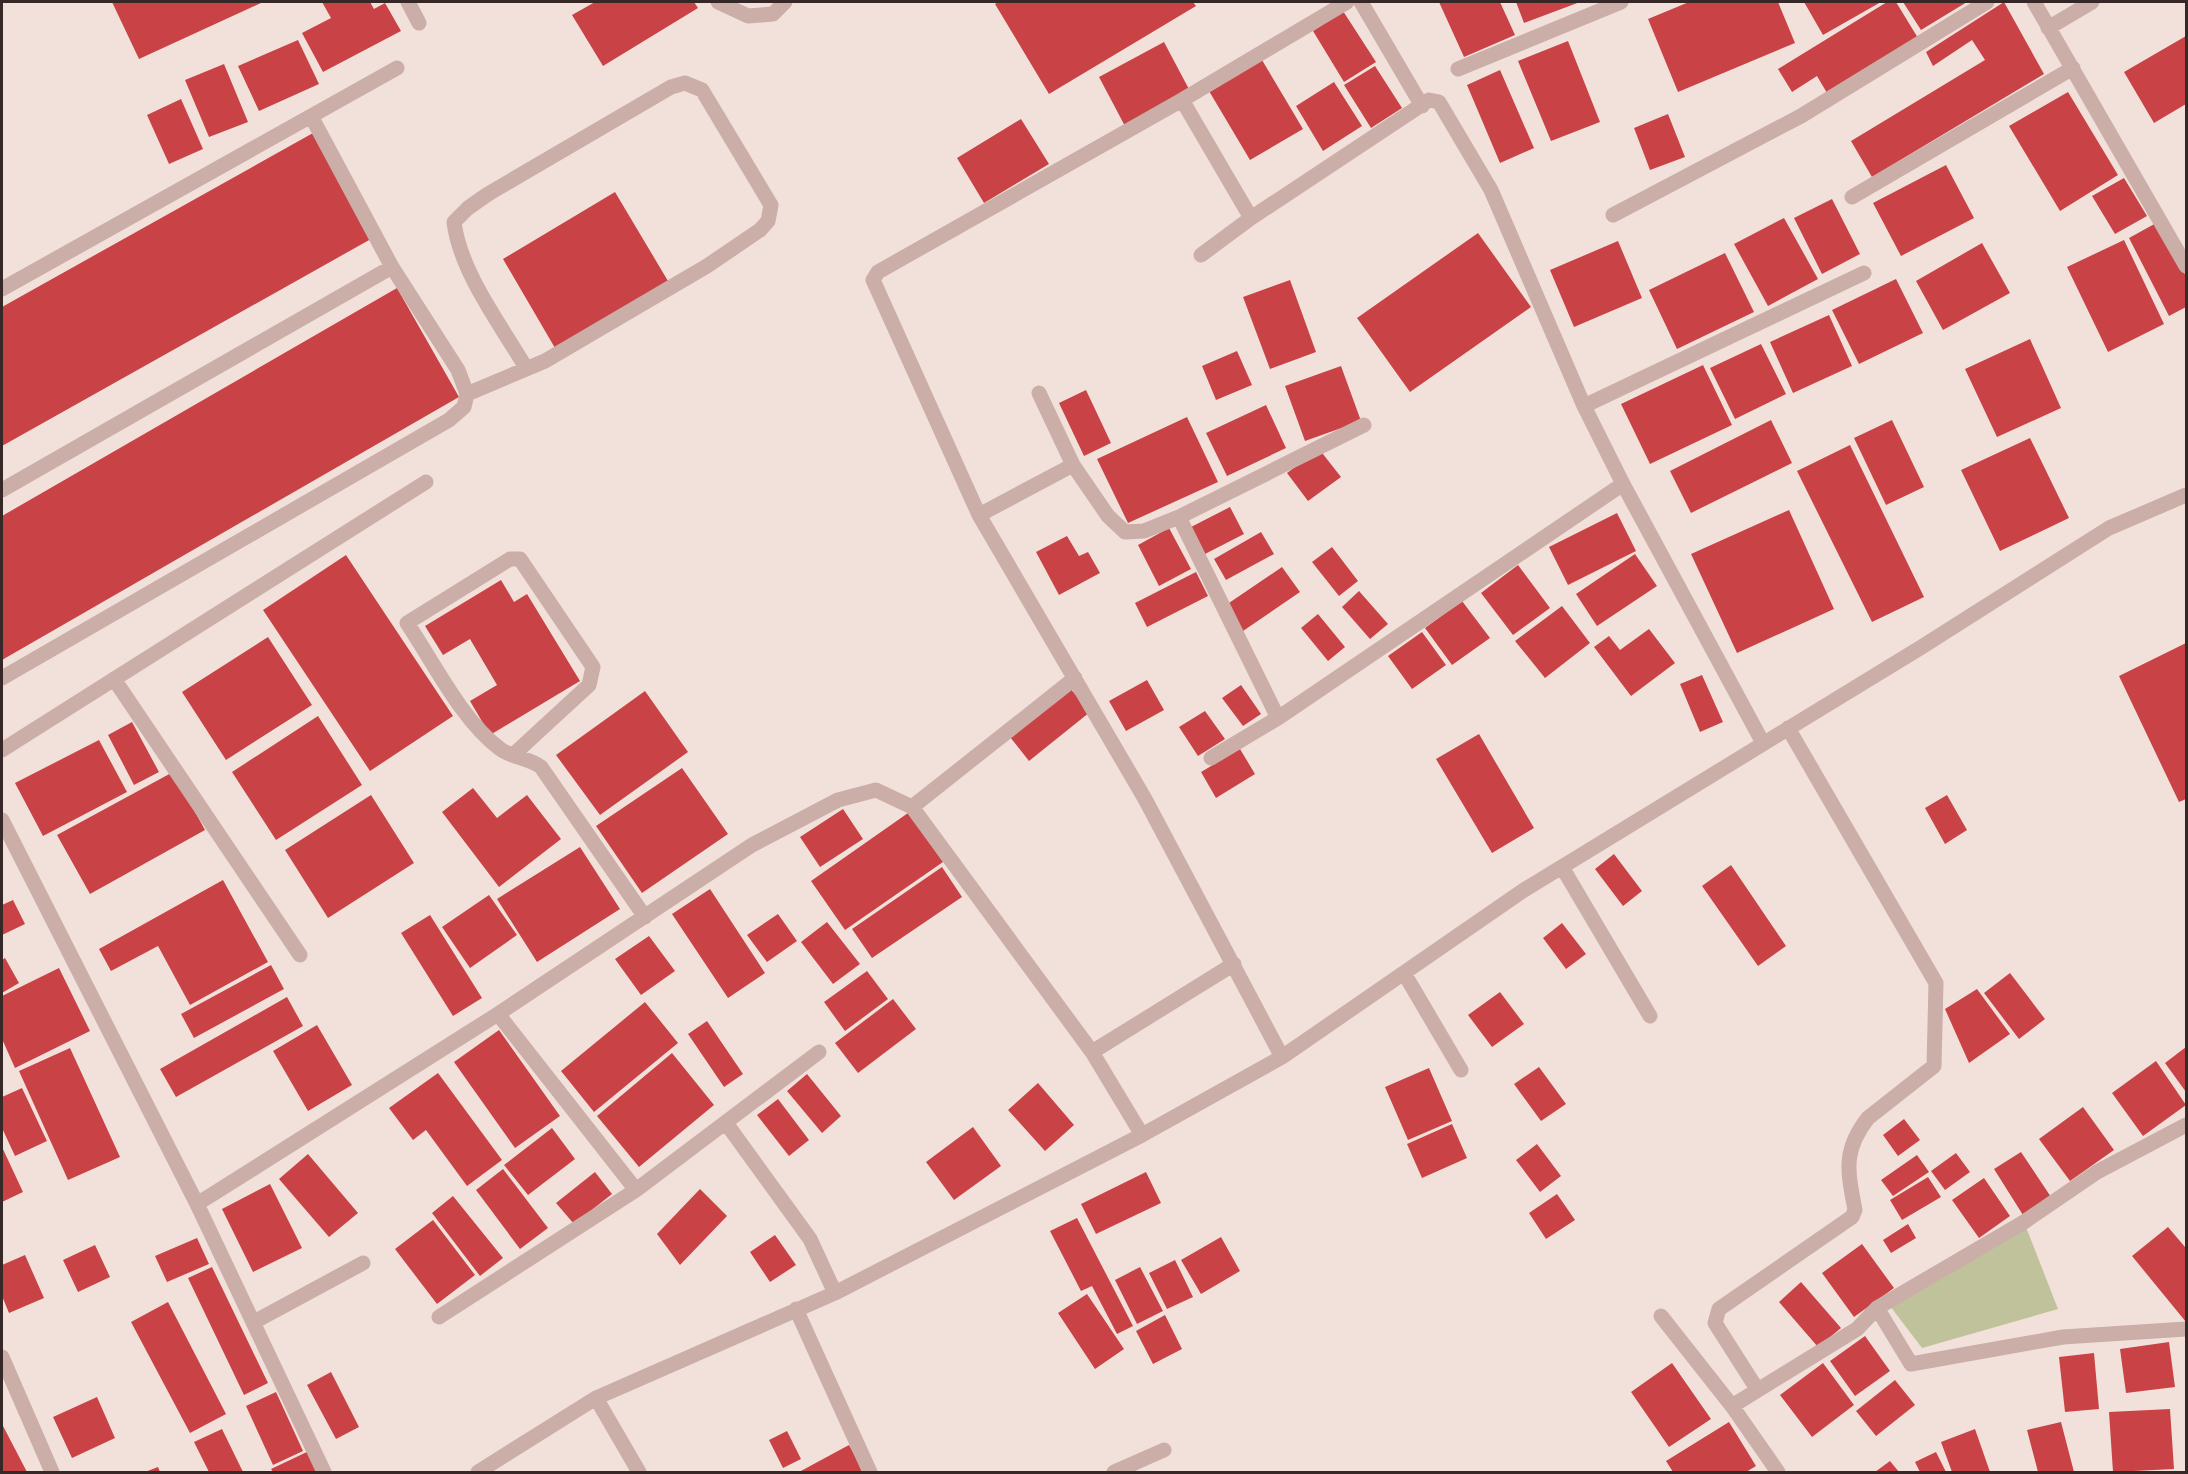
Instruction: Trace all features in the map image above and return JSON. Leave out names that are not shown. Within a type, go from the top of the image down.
[{"type":"street","points":[[408,2],[418,23]]},
{"type":"street","points":[[718,2],[748,16],[773,14],[785,2]]},
{"type":"street","points":[[1282,1057],[1145,799],[979,515],[873,280],[878,272],[1182,100],[1347,2]]},
{"type":"street","points":[[1361,2],[1422,106]]},
{"type":"street","points":[[1458,69],[1620,2]]},
{"type":"street","points":[[1613,215],[1801,116],[1988,2]]},
{"type":"street","points":[[2034,2],[2187,266]]},
{"type":"street","points":[[2048,28],[2092,2]]},
{"type":"street","points":[[2,289],[397,68]]},
{"type":"street","points":[[1852,197],[2073,68]]},
{"type":"street","points":[[467,394],[545,361],[707,267],[760,230],[768,221],[771,205],[702,90],[685,83],[671,87],[488,194],[468,208],[454,222],[456,240],[469,270],[526,369]]},
{"type":"street","points":[[1202,255],[1251,218],[1422,106],[1433,99],[1439,102],[1491,190],[1584,406],[1623,484],[1763,743]]},
{"type":"street","points":[[1182,100],[1251,218]]},
{"type":"street","points":[[2,678],[449,420],[464,407],[467,394],[458,370],[392,267],[311,116]]},
{"type":"street","points":[[2,490],[392,267]]},
{"type":"street","points":[[1584,406],[1864,273]]},
{"type":"street","points":[[1039,393],[1073,465],[1108,516],[1125,532],[1144,531],[1179,517],[1364,425]]},
{"type":"street","points":[[979,515],[1073,465]]},
{"type":"street","points":[[2,750],[426,482]]},
{"type":"street","points":[[1211,759],[1278,718],[1623,484]]},
{"type":"street","points":[[478,1473],[596,1398],[835,1293],[1142,1135],[1282,1057],[1562,867],[1920,648],[2109,528],[2187,495]]},
{"type":"street","points":[[1179,517],[1278,718]]},
{"type":"street","points":[[513,755],[589,685],[593,667],[520,559],[510,559],[407,623],[472,721],[501,750],[513,755],[528,758],[541,767],[645,917]]},
{"type":"street","points":[[912,807],[1075,678]]},
{"type":"street","points":[[114,679],[300,955]]},
{"type":"street","points":[[1758,1389],[1715,1323],[1719,1309],[1852,1217],[1856,1210],[1846,1164],[1860,1128],[1868,1118],[1935,1066],[1936,983],[1788,728]]},
{"type":"street","points":[[197,1204],[498,1014],[752,845],[838,800],[876,790],[912,807],[1092,1052],[1142,1135]]},
{"type":"street","points":[[2,820],[197,1204],[324,1473]]},
{"type":"street","points":[[1562,867],[1650,1016]]},
{"type":"street","points":[[1092,1052],[1234,964]]},
{"type":"street","points":[[1404,973],[1461,1070]]},
{"type":"street","points":[[498,1014],[636,1190]]},
{"type":"street","points":[[439,1317],[636,1190],[819,1052]]},
{"type":"street","points":[[726,1123],[810,1239],[835,1293]]},
{"type":"street","points":[[1732,1406],[1857,1329],[1877,1308],[2024,1222],[2097,1172],[2187,1125]]},
{"type":"street","points":[[254,1322],[363,1263]]},
{"type":"street","points":[[1877,1308],[1911,1364],[2063,1337],[2187,1329]]},
{"type":"street","points":[[796,1310],[870,1473]]},
{"type":"street","points":[[1661,1316],[1732,1406],[1778,1473]]},
{"type":"street","points":[[2,1357],[52,1473]]},
{"type":"street","points":[[596,1398],[639,1473]]},
{"type":"street","points":[[1114,1473],[1164,1450]]},
{"type":"green space","points":[[2024,1222],[2058,1309],[1922,1348],[1887,1302]]},
{"type":"building","points":[[112,2],[263,2],[139,59]]},
{"type":"building","points":[[322,2],[370,2],[374,9],[385,3],[401,31],[323,72],[302,33],[331,18]]},
{"type":"building","points":[[595,2],[694,2],[698,8],[603,66],[572,15]]},
{"type":"building","points":[[998,2],[1193,2],[1196,6],[1049,94],[995,4]]},
{"type":"building","points":[[1439,2],[1500,2],[1515,35],[1464,57]]},
{"type":"building","points":[[1516,2],[1580,2],[1524,23]]},
{"type":"building","points":[[1689,2],[1778,2],[1795,43],[1678,92],[1648,19]]},
{"type":"building","points":[[1804,2],[1881,2],[1823,35]]},
{"type":"building","points":[[1887,2],[1896,2],[1918,38],[1827,93],[1817,76],[1792,92],[1778,69]]},
{"type":"building","points":[[1903,2],[1967,2],[1921,30]]},
{"type":"building","points":[[2004,2],[2044,74],[1872,177],[1851,141],[1985,60],[1972,40],[1933,66],[1926,52]]},
{"type":"building","points":[[1343,11],[1376,62],[1344,82],[1313,31]]},
{"type":"building","points":[[2186,36],[2186,104],[2154,123],[2124,72]]},
{"type":"building","points":[[298,40],[319,84],[259,111],[238,66]]},
{"type":"building","points":[[1568,41],[1600,122],[1551,141],[1518,61]]},
{"type":"building","points":[[1164,42],[1191,93],[1126,128],[1099,77]]},
{"type":"building","points":[[1262,60],[1303,129],[1250,160],[1209,91]]},
{"type":"building","points":[[224,64],[248,122],[209,137],[185,80]]},
{"type":"building","points":[[1375,66],[1402,108],[1371,128],[1344,85]]},
{"type":"building","points":[[1500,70],[1534,148],[1500,163],[1467,85]]},
{"type":"building","points":[[1334,82],[1362,126],[1323,151],[1296,106]]},
{"type":"building","points":[[2068,92],[2118,175],[2060,211],[2009,126]]},
{"type":"building","points":[[181,99],[203,149],[169,164],[147,115]]},
{"type":"building","points":[[1668,114],[1685,157],[1650,170],[1634,128]]},
{"type":"building","points":[[1021,119],[1049,164],[984,203],[957,158]]},
{"type":"building","points":[[313,133],[371,239],[2,446],[2,307]]},
{"type":"building","points":[[1946,165],[1974,218],[1901,256],[1873,203]]},
{"type":"building","points":[[2124,178],[2147,216],[2115,234],[2092,196]]},
{"type":"building","points":[[615,192],[668,281],[555,348],[503,259]]},
{"type":"building","points":[[1832,199],[1860,254],[1822,274],[1794,218]]},
{"type":"building","points":[[1784,218],[1818,279],[1768,306],[1734,244]]},
{"type":"building","points":[[2158,222],[2186,276],[2186,307],[2169,316],[2129,238]]},
{"type":"building","points":[[1478,233],[1531,307],[1410,392],[1357,318]]},
{"type":"building","points":[[2124,240],[2164,324],[2108,352],[2067,267]]},
{"type":"building","points":[[1618,241],[1642,298],[1574,327],[1550,270]]},
{"type":"building","points":[[1982,243],[2010,293],[1943,330],[1916,281]]},
{"type":"building","points":[[1725,253],[1754,312],[1677,349],[1649,290]]},
{"type":"building","points":[[1896,279],[1923,333],[1859,364],[1832,310]]},
{"type":"building","points":[[1290,280],[1316,352],[1270,369],[1243,297]]},
{"type":"building","points":[[397,288],[459,397],[2,660],[2,516]]},
{"type":"building","points":[[1829,315],[1852,366],[1793,393],[1770,342]]},
{"type":"building","points":[[2030,339],[2061,408],[1997,437],[1965,369]]},
{"type":"building","points":[[1761,344],[1786,394],[1735,419],[1710,368]]},
{"type":"building","points":[[1237,351],[1252,385],[1216,400],[1202,366]]},
{"type":"building","points":[[1703,365],[1732,425],[1650,464],[1621,404]]},
{"type":"building","points":[[1341,366],[1361,421],[1305,441],[1285,386]]},
{"type":"building","points":[[1086,390],[1111,443],[1084,456],[1059,403]]},
{"type":"building","points":[[1266,405],[1286,448],[1227,476],[1206,433]]},
{"type":"building","points":[[1187,417],[1218,482],[1128,523],[1097,459]]},
{"type":"building","points":[[1771,420],[1792,463],[1691,513],[1670,471]]},
{"type":"building","points":[[1892,420],[1924,487],[1886,505],[1854,438]]},
{"type":"building","points":[[2030,438],[2069,518],[2000,551],[1961,470]]},
{"type":"building","points":[[1850,445],[1924,597],[1872,622],[1797,471]]},
{"type":"building","points":[[1319,449],[1341,477],[1308,501],[1287,473]]},
{"type":"building","points":[[1230,507],[1244,534],[1205,554],[1191,527]]},
{"type":"building","points":[[1789,510],[1834,609],[1737,653],[1691,554]]},
{"type":"building","points":[[1617,513],[1636,551],[1568,585],[1549,547]]},
{"type":"building","points":[[1169,528],[1191,569],[1159,586],[1138,545]]},
{"type":"building","points":[[1261,532],[1274,554],[1226,580],[1214,559]]},
{"type":"building","points":[[1067,536],[1079,556],[1088,552],[1100,573],[1059,595],[1036,552]]},
{"type":"building","points":[[1332,547],[1358,581],[1339,596],[1312,562]]},
{"type":"building","points":[[1635,554],[1657,586],[1597,626],[1576,594]]},
{"type":"building","points":[[346,555],[453,716],[370,771],[263,610]]},
{"type":"building","points":[[1518,565],[1550,608],[1513,635],[1481,593]]},
{"type":"building","points":[[1282,567],[1300,592],[1243,631],[1226,605]]},
{"type":"building","points":[[1196,572],[1208,596],[1147,627],[1135,603]]},
{"type":"building","points":[[501,580],[514,602],[527,594],[580,681],[490,735],[470,701],[497,685],[470,639],[443,655],[425,626]]},
{"type":"building","points":[[1359,591],[1388,624],[1370,639],[1342,607]]},
{"type":"building","points":[[1462,601],[1490,638],[1452,665],[1425,628]]},
{"type":"building","points":[[1562,606],[1590,643],[1545,678],[1515,641]]},
{"type":"building","points":[[1318,614],[1345,647],[1328,661],[1301,628]]},
{"type":"building","points":[[1649,629],[1675,663],[1631,696],[1594,647],[1609,636],[1620,650]]},
{"type":"building","points":[[1422,632],[1446,665],[1412,689],[1388,656]]},
{"type":"building","points":[[268,637],[312,705],[226,760],[182,692]]},
{"type":"building","points":[[2186,643],[2186,799],[2179,802],[2119,676]]},
{"type":"building","points":[[1702,675],[1723,722],[1700,732],[1680,684]]},
{"type":"building","points":[[1147,680],[1164,710],[1126,731],[1109,701]]},
{"type":"building","points":[[1241,685],[1261,714],[1243,726],[1222,698]]},
{"type":"building","points":[[1070,688],[1090,712],[1029,761],[1010,737]]},
{"type":"building","points":[[645,691],[688,752],[600,815],[556,755]]},
{"type":"building","points":[[1205,711],[1225,739],[1198,756],[1179,727]]},
{"type":"building","points":[[318,716],[362,785],[276,840],[232,772]]},
{"type":"building","points":[[132,722],[159,772],[134,785],[108,735]]},
{"type":"building","points":[[1479,734],[1534,828],[1492,853],[1436,759]]},
{"type":"building","points":[[99,740],[127,792],[43,836],[15,783]]},
{"type":"building","points":[[1240,749],[1255,774],[1216,798],[1201,772]]},
{"type":"building","points":[[682,768],[728,834],[642,893],[596,826]]},
{"type":"building","points":[[173,772],[205,830],[90,894],[57,835]]},
{"type":"building","points":[[473,788],[497,818],[527,795],[561,839],[499,887],[442,812]]},
{"type":"building","points":[[371,795],[414,863],[328,918],[285,850]]},
{"type":"building","points":[[1947,795],[1967,830],[1945,844],[1925,808]]},
{"type":"building","points":[[843,809],[863,839],[820,867],[800,837]]},
{"type":"building","points":[[908,813],[943,862],[845,930],[811,881]]},
{"type":"building","points":[[580,847],[620,909],[537,962],[497,899]]},
{"type":"building","points":[[1614,854],[1642,891],[1623,906],[1595,869]]},
{"type":"building","points":[[1731,865],[1786,946],[1758,966],[1702,886]]},
{"type":"building","points":[[942,867],[962,897],[872,958],[852,929]]},
{"type":"building","points":[[223,880],[268,962],[190,1005],[158,946],[111,971],[99,949]]},
{"type":"building","points":[[710,889],[765,973],[728,998],[672,914]]},
{"type":"building","points":[[489,895],[517,935],[470,968],[442,927]]},
{"type":"building","points":[[13,900],[25,924],[2,935],[2,905]]},
{"type":"building","points":[[778,914],[797,941],[767,962],[747,935]]},
{"type":"building","points":[[430,915],[482,998],[453,1016],[401,933]]},
{"type":"building","points":[[827,922],[860,964],[833,984],[801,942]]},
{"type":"building","points":[[1562,923],[1586,954],[1566,969],[1543,938]]},
{"type":"building","points":[[649,936],[675,971],[641,995],[615,959]]},
{"type":"building","points":[[5,958],[19,983],[2,993],[2,960]]},
{"type":"building","points":[[271,965],[284,989],[194,1038],[181,1014]]},
{"type":"building","points":[[59,968],[90,1031],[15,1068],[2,1039],[2,996]]},
{"type":"building","points":[[867,971],[888,999],[845,1031],[824,1002]]},
{"type":"building","points":[[2010,973],[2045,1019],[2019,1039],[1984,993]]},
{"type":"building","points":[[1977,989],[2010,1034],[1969,1063],[1945,1009]]},
{"type":"building","points":[[1500,992],[1524,1024],[1492,1047],[1468,1015]]},
{"type":"building","points":[[287,997],[303,1026],[176,1097],[160,1069]]},
{"type":"building","points":[[893,999],[916,1029],[858,1073],[835,1043]]},
{"type":"building","points":[[645,1002],[678,1043],[594,1112],[561,1071]]},
{"type":"building","points":[[707,1021],[743,1074],[724,1087],[688,1034]]},
{"type":"building","points":[[317,1025],[352,1085],[308,1111],[273,1051]]},
{"type":"building","points":[[499,1030],[560,1116],[515,1148],[454,1062]]},
{"type":"building","points":[[2186,1047],[2186,1092],[2165,1063]]},
{"type":"building","points":[[70,1048],[120,1157],[68,1180],[19,1071]]},
{"type":"building","points":[[672,1053],[714,1105],[639,1167],[597,1116]]},
{"type":"building","points":[[2156,1061],[2186,1105],[2143,1136],[2112,1093]]},
{"type":"building","points":[[1539,1067],[1566,1104],[1541,1121],[1514,1084]]},
{"type":"building","points":[[1429,1068],[1452,1121],[1408,1140],[1385,1087]]},
{"type":"building","points":[[438,1073],[502,1160],[467,1186],[426,1130],[413,1140],[389,1108]]},
{"type":"building","points":[[807,1074],[841,1116],[822,1133],[787,1091]]},
{"type":"building","points":[[1038,1083],[1074,1125],[1045,1151],[1008,1110]]},
{"type":"building","points":[[22,1088],[47,1141],[15,1156],[2,1128],[2,1097]]},
{"type":"building","points":[[778,1099],[809,1140],[789,1156],[757,1115]]},
{"type":"building","points":[[2083,1107],[2114,1150],[2070,1181],[2039,1139]]},
{"type":"building","points":[[1904,1119],[1920,1140],[1898,1156],[1883,1135]]},
{"type":"building","points":[[1452,1124],[1467,1158],[1422,1178],[1407,1144]]},
{"type":"building","points":[[973,1127],[1001,1166],[954,1200],[926,1162]]},
{"type":"building","points":[[552,1128],[575,1159],[528,1195],[504,1165]]},
{"type":"building","points":[[1537,1144],[1561,1176],[1540,1192],[1516,1160]]},
{"type":"building","points":[[2,1147],[23,1192],[2,1202]]},
{"type":"building","points":[[2021,1152],[2051,1197],[2023,1215],[1994,1169]]},
{"type":"building","points":[[1956,1153],[1970,1172],[1945,1190],[1931,1171]]},
{"type":"building","points":[[308,1154],[358,1213],[329,1237],[279,1179]]},
{"type":"building","points":[[1917,1155],[1929,1172],[1893,1196],[1881,1180]]},
{"type":"building","points":[[503,1169],[548,1228],[520,1249],[476,1190]]},
{"type":"building","points":[[595,1172],[612,1194],[574,1224],[556,1203]]},
{"type":"building","points":[[1146,1172],[1161,1203],[1096,1234],[1081,1204]]},
{"type":"building","points":[[1928,1177],[1941,1197],[1902,1220],[1890,1200]]},
{"type":"building","points":[[1984,1178],[2010,1216],[1979,1238],[1952,1200]]},
{"type":"building","points":[[270,1184],[302,1248],[253,1272],[222,1209]]},
{"type":"building","points":[[700,1189],[727,1216],[680,1265],[657,1234]]},
{"type":"building","points":[[1557,1194],[1575,1220],[1546,1239],[1529,1213]]},
{"type":"building","points":[[453,1196],[503,1258],[480,1276],[432,1213]]},
{"type":"building","points":[[1077,1218],[1133,1326],[1117,1334],[1092,1286],[1081,1291],[1050,1231]]},
{"type":"building","points":[[433,1220],[475,1275],[437,1304],[395,1249]]},
{"type":"building","points":[[1908,1224],[1916,1238],[1891,1253],[1883,1240]]},
{"type":"building","points":[[2168,1227],[2186,1246],[2186,1322],[2132,1256]]},
{"type":"building","points":[[775,1235],[796,1265],[770,1282],[750,1252]]},
{"type":"building","points":[[1221,1237],[1240,1271],[1201,1294],[1181,1260]]},
{"type":"building","points":[[197,1238],[209,1264],[167,1282],[155,1256]]},
{"type":"building","points":[[1862,1244],[1894,1288],[1854,1317],[1822,1273]]},
{"type":"building","points":[[95,1245],[110,1277],[78,1292],[63,1260]]},
{"type":"building","points":[[25,1255],[44,1298],[9,1313],[2,1296],[2,1265]]},
{"type":"building","points":[[1175,1260],[1193,1297],[1167,1309],[1149,1273]]},
{"type":"building","points":[[212,1267],[268,1383],[244,1395],[188,1278]]},
{"type":"building","points":[[1140,1267],[1163,1311],[1137,1324],[1115,1280]]},
{"type":"building","points":[[1801,1282],[1841,1328],[1818,1347],[1779,1302]]},
{"type":"building","points":[[1087,1294],[1124,1349],[1095,1369],[1058,1313]]},
{"type":"building","points":[[168,1302],[226,1414],[190,1433],[131,1322]]},
{"type":"building","points":[[1165,1315],[1182,1349],[1153,1364],[1136,1331]]},
{"type":"building","points":[[1865,1336],[1890,1371],[1855,1396],[1830,1361]]},
{"type":"building","points":[[2169,1342],[2175,1387],[2126,1393],[2120,1349]]},
{"type":"building","points":[[2094,1353],[2099,1409],[2065,1412],[2059,1357]]},
{"type":"building","points":[[1672,1363],[1711,1419],[1669,1447],[1631,1392]]},
{"type":"building","points":[[1823,1363],[1854,1405],[1812,1437],[1780,1395]]},
{"type":"building","points":[[331,1372],[359,1427],[336,1439],[307,1385]]},
{"type":"building","points":[[1895,1380],[1915,1405],[1876,1436],[1856,1411]]},
{"type":"building","points":[[276,1392],[303,1451],[273,1465],[246,1406]]},
{"type":"building","points":[[97,1397],[115,1438],[72,1458],[53,1417]]},
{"type":"building","points":[[2170,1409],[2174,1469],[2113,1472],[2109,1412]]},
{"type":"building","points":[[1729,1422],[1756,1466],[1746,1472],[1673,1472],[1666,1461]]},
{"type":"building","points":[[2061,1422],[2074,1472],[2038,1472],[2027,1430]]},
{"type":"building","points":[[2,1424],[27,1472],[2,1472]]},
{"type":"building","points":[[222,1429],[243,1472],[209,1472],[194,1442]]},
{"type":"building","points":[[1975,1429],[1990,1472],[1952,1472],[1941,1442]]},
{"type":"building","points":[[787,1431],[801,1459],[783,1468],[769,1440]]},
{"type":"building","points":[[849,1445],[864,1472],[799,1472]]},
{"type":"building","points":[[309,1451],[319,1472],[273,1472],[271,1469]]},
{"type":"building","points":[[1936,1452],[1946,1472],[1920,1472],[1915,1462]]},
{"type":"building","points":[[1890,1461],[1899,1472],[1875,1472]]},
{"type":"building","points":[[158,1467],[160,1472],[145,1472]]}]
